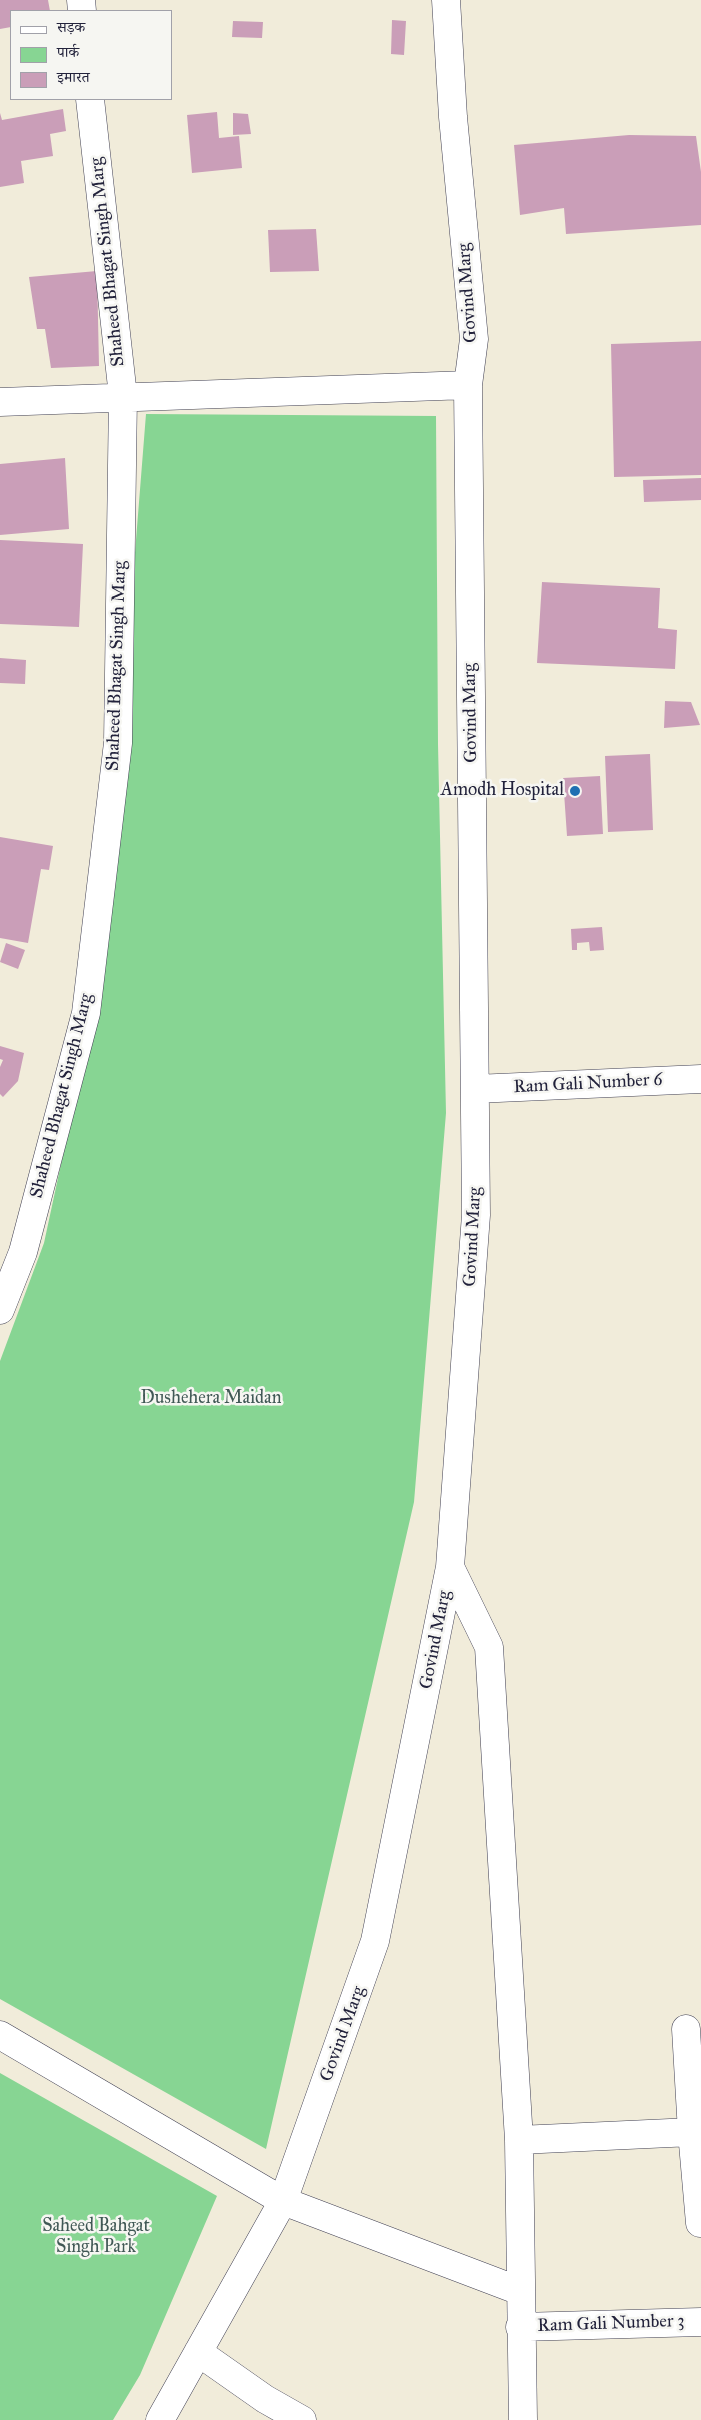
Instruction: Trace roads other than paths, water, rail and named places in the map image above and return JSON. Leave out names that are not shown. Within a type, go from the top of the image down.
[{"type":"street","name":"Govind Marg","points":[[160,2420],[283,2201],[376,1942],[450,1567],[476,1215],[468,385],[474,339],[453,117],[446,0]]},
{"type":"street","name":"Shaheed Bhagat Singh Marg","points":[[0,1310],[23,1252],[86,1013],[118,744],[123,396],[90,100]]},
{"type":"street","points":[[0,402],[123,396],[468,385]]},
{"type":"street","name":"Ram Gali Number 6","points":[[475,1089],[701,1079]]},
{"type":"street","points":[[450,1567],[489,1647],[519,2140],[520,2327],[523,2420]]},
{"type":"street","points":[[686,2029],[700,2223]]},
{"type":"street","points":[[0,2035],[283,2201],[520,2291]]},
{"type":"street","points":[[519,2140],[692,2132]]},
{"type":"street","name":"Ram Gali Number 3","points":[[520,2327],[701,2322]]},
{"type":"street","points":[[198,2352],[265,2399],[302,2420]]},
{"type":"place","name":"Amodh Hospital","points":[[575,791]]},
{"type":"park label","name":"Dushehera Maidan","points":[[211,1399]]},
{"type":"park label","name":"Saheed Bahgat Singh Park","points":[[96,2237]]}]
